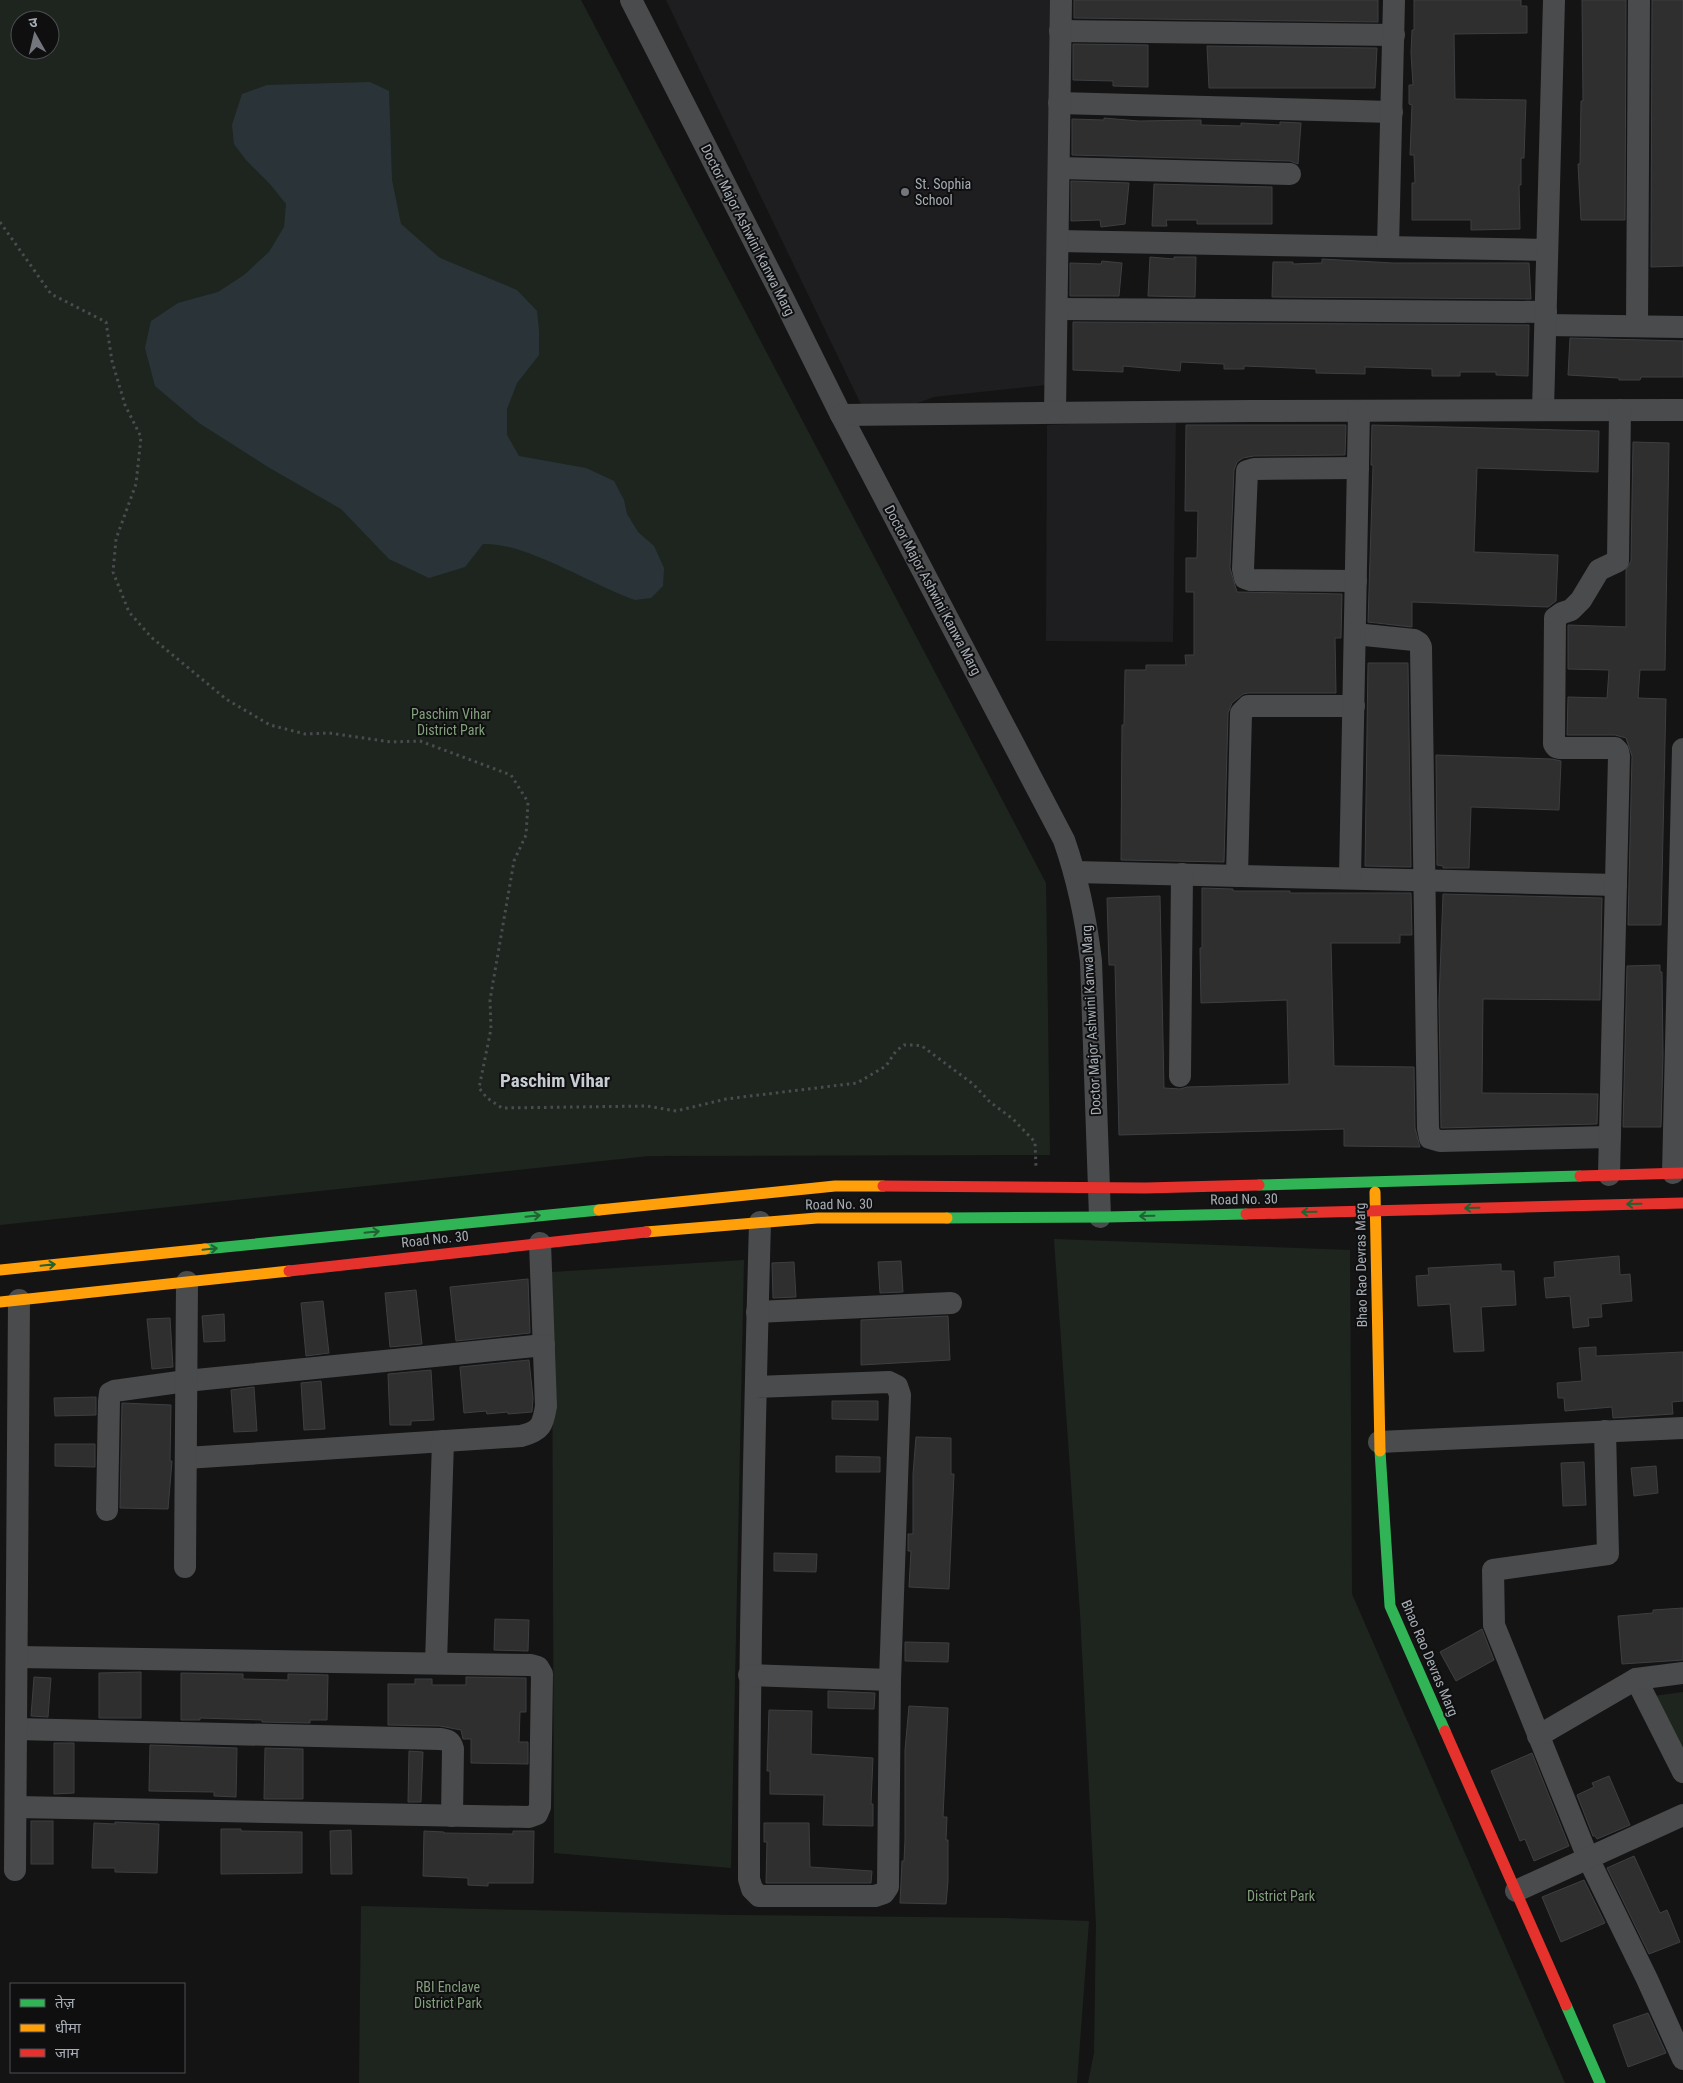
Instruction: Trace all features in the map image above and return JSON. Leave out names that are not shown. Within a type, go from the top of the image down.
[{"type":"street","name":"Doctor Major Ashwini Kanwa Marg","points":[[631,0],[841,415],[1064,840],[1075,872],[1086,920],[1091,961],[1100,1217]]},
{"type":"street","points":[[1055,412],[1061,0]]},
{"type":"street","points":[[1388,247],[1394,0]]},
{"type":"street","points":[[1544,410],[1554,0]]},
{"type":"street","points":[[1637,326],[1638,0]]},
{"type":"street","points":[[1060,31],[1394,35]]},
{"type":"street","points":[[1059,103],[1392,112]]},
{"type":"street","points":[[1058,168],[1290,174]]},
{"type":"street","points":[[1058,241],[1548,250]]},
{"type":"street","points":[[1056,309],[1546,318],[1637,326],[1683,327]]},
{"type":"street","points":[[1609,1175],[1618,751],[1615,748],[1556,747],[1553,740],[1555,618],[1571,610],[1581,600],[1599,570],[1618,561],[1620,410]]},
{"type":"street","points":[[841,415],[1055,412],[1683,410]]},
{"type":"street","points":[[1350,878],[1359,411]]},
{"type":"street","points":[[1356,581],[1251,580],[1245,578],[1243,569],[1247,471],[1254,468],[1358,468]]},
{"type":"street","points":[[1355,634],[1414,640],[1419,643],[1420,647],[1428,1128],[1430,1138],[1440,1141],[1610,1137]]},
{"type":"street","points":[[1237,876],[1241,713],[1243,709],[1248,706],[1354,706]]},
{"type":"street","points":[[1678,1173],[1683,749]]},
{"type":"street","points":[[1075,872],[1616,884]]},
{"type":"street","points":[[1180,1076],[1182,874]]},
{"type":"street","name":"Road No. 30","points":[[0,1270],[835,1186],[1099,1188],[1678,1173]]},
{"type":"street","name":"Bhao Rao Devras Marg","points":[[1375,1182],[1379,1442],[1390,1606],[1600,2083]]},
{"type":"street","name":"Road No. 30","points":[[9,1301],[685,1228],[817,1218],[1100,1217],[1683,1203]]},
{"type":"street","points":[[756,1387],[888,1382],[897,1386],[900,1395],[890,1680],[888,1887],[884,1894],[876,1896],[759,1896],[752,1889],[749,1880],[749,1675],[760,1222]]},
{"type":"street","points":[[186,1458],[521,1436],[532,1433],[543,1423],[546,1406],[540,1243]]},
{"type":"street","points":[[185,1567],[187,1282]]},
{"type":"street","points":[[9,1301],[17,1657],[15,1870]]},
{"type":"street","points":[[758,1312],[951,1304]]},
{"type":"street","points":[[107,1510],[110,1393],[114,1391],[544,1345]]},
{"type":"street","points":[[1379,1442],[1683,1428]]},
{"type":"street","points":[[1606,1431],[1608,1554],[1493,1570],[1494,1626],[1588,1858],[1647,1979],[1683,2059]]},
{"type":"street","points":[[436,1663],[443,1441]]},
{"type":"street","points":[[16,1807],[529,1817],[537,1814],[540,1807],[542,1674],[538,1667],[531,1665],[17,1657]]},
{"type":"street","points":[[1538,1736],[1636,1678],[1683,1673]]},
{"type":"street","points":[[749,1675],[890,1680]]},
{"type":"street","points":[[1636,1678],[1683,1772]]},
{"type":"street","points":[[16,1729],[448,1740],[452,1744],[453,1749],[452,1816]]},
{"type":"street","points":[[1516,1891],[1683,1815]]},
{"type":"path","points":[[0,222],[51,294],[106,322],[112,361],[123,396],[141,437],[136,484],[116,539],[113,572],[129,612],[151,637],[226,699],[270,725],[305,734],[328,733],[391,742],[420,741],[512,775],[528,802],[526,834],[514,861],[490,1000],[491,1029],[479,1088],[487,1098],[502,1108],[647,1106],[676,1111],[726,1099],[857,1083],[886,1066],[896,1051],[904,1045],[922,1046],[973,1084],[990,1102],[1014,1119],[1035,1142],[1037,1187]]},
{"type":"shaded area","name":"St. Sophia School","points":[[666,0],[1055,0],[1046,385],[934,397],[869,421]]},
{"type":"shaded area","points":[[370,82],[389,91],[392,180],[401,224],[440,258],[517,290],[537,311],[539,355],[517,383],[507,409],[507,435],[519,456],[586,468],[614,481],[624,500],[627,514],[638,532],[654,546],[664,568],[663,586],[651,598],[635,600],[538,557],[500,545],[483,544],[465,567],[429,578],[389,559],[341,509],[268,467],[199,423],[155,386],[145,348],[151,321],[178,303],[218,292],[244,275],[269,252],[284,227],[286,204],[234,144],[232,125],[242,94],[267,85]]},
{"type":"shaded area","points":[[1176,419],[1173,642],[1046,641],[1047,425]]},
{"type":"green space","name":"Paschim Vihar District Park","points":[[0,0],[581,0],[1046,883],[1050,1155],[649,1156],[0,1225]]},
{"type":"green space","name":"District Park","points":[[1054,1239],[1350,1250],[1352,1594],[1565,2083],[1088,2083],[1094,2053],[1096,1925],[1080,1613]]},
{"type":"green space","points":[[744,1260],[731,1868],[554,1853],[552,1272]]},
{"type":"green space","points":[[1683,1692],[1683,1756],[1654,1696]]},
{"type":"green space","name":"RBI Enclave District Park","points":[[361,1906],[1089,1921],[1077,2083],[359,2083]]},
{"type":"building","points":[[1074,0],[1378,0],[1378,22],[1074,18]]},
{"type":"building","points":[[1414,0],[1521,0],[1521,6],[1527,6],[1527,33],[1454,34],[1455,99],[1526,100],[1524,158],[1521,158],[1521,185],[1519,185],[1520,229],[1471,230],[1471,220],[1412,220],[1412,183],[1415,183],[1414,155],[1410,155],[1412,105],[1409,104],[1409,85],[1413,85],[1411,53],[1412,30],[1414,30]]},
{"type":"building","points":[[1582,0],[1626,0],[1625,220],[1581,220],[1578,164],[1580,164],[1581,101],[1583,101]]},
{"type":"building","points":[[1652,0],[1683,0],[1683,266],[1651,267]]},
{"type":"building","points":[[1073,44],[1148,45],[1148,87],[1113,86],[1113,81],[1073,80]]},
{"type":"building","points":[[1207,46],[1377,48],[1375,88],[1209,88]]},
{"type":"building","points":[[1104,118],[1139,121],[1201,120],[1201,125],[1241,126],[1241,123],[1280,125],[1280,122],[1301,123],[1298,164],[1290,161],[1072,155],[1072,119],[1104,120]]},
{"type":"building","points":[[1071,181],[1129,183],[1125,224],[1101,227],[1100,220],[1071,221]]},
{"type":"building","points":[[1154,184],[1272,187],[1272,224],[1197,224],[1197,220],[1166,220],[1167,226],[1152,226]]},
{"type":"building","points":[[1150,257],[1174,259],[1174,257],[1196,257],[1195,297],[1148,296]]},
{"type":"building","points":[[1322,259],[1393,263],[1529,263],[1531,299],[1272,297],[1273,262],[1293,262],[1293,264],[1322,263]]},
{"type":"building","points":[[1102,261],[1122,263],[1119,296],[1070,296],[1070,263],[1101,264]]},
{"type":"building","points":[[1073,322],[1529,325],[1528,376],[1496,375],[1496,372],[1460,372],[1460,376],[1432,376],[1432,369],[1365,367],[1365,374],[1316,373],[1316,369],[1244,366],[1244,369],[1224,369],[1224,364],[1181,362],[1180,371],[1123,366],[1123,372],[1073,370]]},
{"type":"building","points":[[1570,338],[1683,341],[1683,377],[1641,377],[1640,380],[1619,380],[1619,378],[1568,375]]},
{"type":"building","points":[[1186,425],[1346,425],[1345,455],[1254,456],[1243,458],[1237,462],[1234,470],[1230,568],[1237,592],[1342,594],[1341,638],[1335,638],[1336,693],[1248,693],[1243,694],[1232,703],[1228,713],[1224,862],[1121,860],[1122,725],[1124,725],[1125,670],[1146,670],[1146,665],[1186,665],[1185,655],[1194,655],[1194,592],[1186,592],[1186,558],[1197,558],[1198,511],[1185,511]]},
{"type":"building","points":[[1372,425],[1599,431],[1598,472],[1477,468],[1474,552],[1558,555],[1556,601],[1548,607],[1412,602],[1412,627],[1368,622],[1373,465],[1371,465]]},
{"type":"building","points":[[1633,442],[1669,443],[1665,670],[1640,670],[1638,698],[1666,699],[1661,925],[1628,925],[1632,756],[1626,738],[1615,735],[1567,735],[1568,697],[1607,698],[1609,670],[1568,669],[1568,625],[1626,627],[1626,570],[1631,561]]},
{"type":"building","points":[[1368,663],[1408,663],[1411,867],[1365,866]]},
{"type":"building","points":[[1436,755],[1552,759],[1561,761],[1559,810],[1471,807],[1469,868],[1443,868],[1443,866],[1437,865]]},
{"type":"building","points":[[1202,888],[1233,889],[1233,891],[1290,891],[1290,893],[1411,893],[1412,935],[1400,935],[1400,943],[1331,943],[1334,1066],[1414,1067],[1415,1128],[1420,1147],[1344,1146],[1344,1129],[1119,1135],[1115,965],[1109,965],[1107,898],[1160,896],[1164,1088],[1180,1089],[1187,1087],[1289,1084],[1287,1000],[1201,1003]]},
{"type":"building","points":[[1443,894],[1602,898],[1600,1000],[1483,999],[1482,1093],[1598,1094],[1597,1124],[1441,1128],[1439,1001]]},
{"type":"building","points":[[1660,965],[1660,972],[1662,972],[1663,1055],[1661,1127],[1623,1127],[1627,966]]},
{"type":"building","points":[[1619,1256],[1620,1275],[1630,1274],[1632,1301],[1601,1304],[1602,1317],[1588,1318],[1589,1326],[1573,1328],[1570,1296],[1546,1298],[1544,1278],[1555,1277],[1554,1262]]},
{"type":"building","points":[[901,1261],[903,1292],[880,1293],[878,1262]]},
{"type":"building","points":[[794,1262],[796,1297],[773,1298],[772,1263]]},
{"type":"building","points":[[1501,1264],[1501,1271],[1514,1271],[1516,1305],[1481,1307],[1484,1351],[1454,1352],[1450,1304],[1418,1306],[1416,1276],[1429,1275],[1428,1268]]},
{"type":"building","points":[[528,1279],[530,1333],[456,1341],[450,1287]]},
{"type":"building","points":[[416,1290],[422,1344],[390,1347],[385,1293]]},
{"type":"building","points":[[323,1301],[329,1353],[306,1356],[301,1303]]},
{"type":"building","points":[[224,1314],[225,1341],[204,1342],[202,1316]]},
{"type":"building","points":[[948,1316],[950,1360],[861,1365],[861,1320]]},
{"type":"building","points":[[170,1318],[173,1367],[152,1369],[147,1319]]},
{"type":"building","points":[[1596,1347],[1596,1356],[1683,1352],[1683,1401],[1672,1402],[1673,1414],[1613,1418],[1612,1407],[1565,1411],[1564,1398],[1558,1398],[1557,1383],[1582,1381],[1579,1348]]},
{"type":"building","points":[[529,1360],[533,1398],[532,1412],[487,1414],[486,1411],[464,1413],[460,1367]]},
{"type":"building","points":[[431,1370],[434,1420],[411,1421],[411,1425],[390,1425],[388,1374]]},
{"type":"building","points":[[321,1381],[325,1429],[304,1430],[301,1383]]},
{"type":"building","points":[[254,1387],[257,1431],[234,1432],[231,1390]]},
{"type":"building","points":[[96,1397],[96,1415],[55,1416],[54,1398]]},
{"type":"building","points":[[832,1401],[878,1401],[878,1420],[832,1419]]},
{"type":"building","points":[[122,1403],[171,1405],[170,1461],[172,1461],[168,1509],[120,1508]]},
{"type":"building","points":[[916,1437],[951,1438],[951,1474],[954,1474],[949,1589],[909,1587],[911,1551],[908,1551],[908,1534],[913,1534],[913,1474]]},
{"type":"building","points":[[55,1444],[95,1444],[95,1467],[55,1466]]},
{"type":"building","points":[[836,1456],[880,1457],[880,1472],[836,1472]]},
{"type":"building","points":[[1584,1462],[1586,1505],[1563,1506],[1561,1463]]},
{"type":"building","points":[[1656,1466],[1658,1493],[1634,1496],[1631,1468]]},
{"type":"building","points":[[774,1553],[817,1554],[816,1572],[774,1571]]},
{"type":"building","points":[[1683,1608],[1683,1660],[1622,1664],[1618,1616],[1653,1613],[1653,1610]]},
{"type":"building","points":[[495,1619],[529,1620],[528,1651],[494,1650]]},
{"type":"building","points":[[1482,1629],[1494,1660],[1456,1681],[1440,1652]]},
{"type":"building","points":[[905,1642],[949,1643],[948,1662],[905,1661]]},
{"type":"building","points":[[141,1672],[141,1718],[99,1718],[99,1673]]},
{"type":"building","points":[[181,1673],[243,1674],[243,1679],[288,1680],[288,1674],[328,1675],[327,1720],[310,1720],[310,1723],[200,1718],[200,1720],[181,1720]]},
{"type":"building","points":[[34,1677],[51,1678],[48,1717],[31,1716]]},
{"type":"building","points":[[466,1677],[526,1678],[526,1712],[520,1712],[519,1742],[528,1742],[528,1764],[471,1763],[471,1739],[463,1739],[461,1730],[440,1726],[388,1725],[388,1684],[415,1684],[415,1679],[432,1679],[432,1685],[466,1685]]},
{"type":"building","points":[[828,1691],[875,1693],[874,1709],[828,1708]]},
{"type":"building","points":[[909,1706],[948,1708],[943,1817],[947,1817],[946,1840],[948,1840],[946,1904],[900,1903],[905,1840],[905,1750]]},
{"type":"building","points":[[769,1710],[812,1711],[811,1754],[873,1758],[871,1804],[873,1804],[873,1826],[823,1825],[824,1795],[770,1794],[770,1771],[767,1771]]},
{"type":"building","points":[[54,1743],[74,1743],[74,1793],[54,1794]]},
{"type":"building","points":[[150,1745],[237,1748],[236,1797],[214,1796],[214,1792],[149,1791]]},
{"type":"building","points":[[265,1748],[303,1749],[303,1799],[264,1799]]},
{"type":"building","points":[[409,1751],[423,1752],[421,1802],[408,1802]]},
{"type":"building","points":[[1532,1753],[1569,1846],[1534,1861],[1525,1839],[1520,1841],[1491,1771]]},
{"type":"building","points":[[1609,1776],[1630,1825],[1597,1839],[1593,1836],[1577,1795],[1594,1787],[1592,1783]]},
{"type":"building","points":[[31,1821],[53,1821],[53,1864],[31,1864]]},
{"type":"building","points":[[115,1822],[159,1824],[157,1873],[115,1872],[115,1868],[92,1868],[94,1823],[115,1824]]},
{"type":"building","points":[[764,1823],[809,1823],[810,1867],[872,1871],[871,1883],[766,1883],[767,1842],[764,1842]]},
{"type":"building","points":[[221,1829],[302,1832],[302,1873],[221,1874]]},
{"type":"building","points":[[351,1830],[352,1874],[331,1874],[330,1831]]},
{"type":"building","points":[[424,1831],[513,1834],[513,1831],[534,1831],[533,1883],[488,1883],[488,1886],[468,1885],[468,1878],[423,1876]]},
{"type":"building","points":[[1634,1856],[1660,1913],[1667,1910],[1680,1942],[1649,1954],[1607,1868]]},
{"type":"building","points":[[1584,1880],[1605,1923],[1561,1942],[1542,1897]]},
{"type":"building","points":[[1648,2013],[1666,2053],[1628,2067],[1613,2025]]},
{"type":"traffic: fast","points":[[1259,1185],[1580,1176]]},
{"type":"traffic: fast","points":[[205,1249],[599,1210]]},
{"type":"traffic: fast","points":[[947,1218],[1246,1214]]},
{"type":"traffic: fast","points":[[1380,1451],[1390,1606],[1445,1731]]},
{"type":"traffic: fast","points":[[1566,2005],[1600,2083]]},
{"type":"traffic: slow","points":[[599,1210],[835,1186],[883,1186]]},
{"type":"traffic: slow","points":[[1375,1192],[1380,1451]]},
{"type":"traffic: slow","points":[[646,1232],[817,1218],[947,1218]]},
{"type":"traffic: slow","points":[[0,1270],[205,1249]]},
{"type":"traffic: slow","points":[[0,1302],[289,1271]]},
{"type":"traffic: jam","points":[[1580,1176],[1683,1173]]},
{"type":"traffic: jam","points":[[883,1186],[1146,1188],[1259,1185]]},
{"type":"traffic: jam","points":[[1246,1214],[1683,1203]]},
{"type":"traffic: jam","points":[[289,1271],[646,1232]]},
{"type":"traffic: jam","points":[[1445,1731],[1566,2005]]},
{"type":"place","name":"St. Sophia School","points":[[905,192]]},
{"type":"district","name":"Paschim Vihar","points":[[555,1080]]}]
